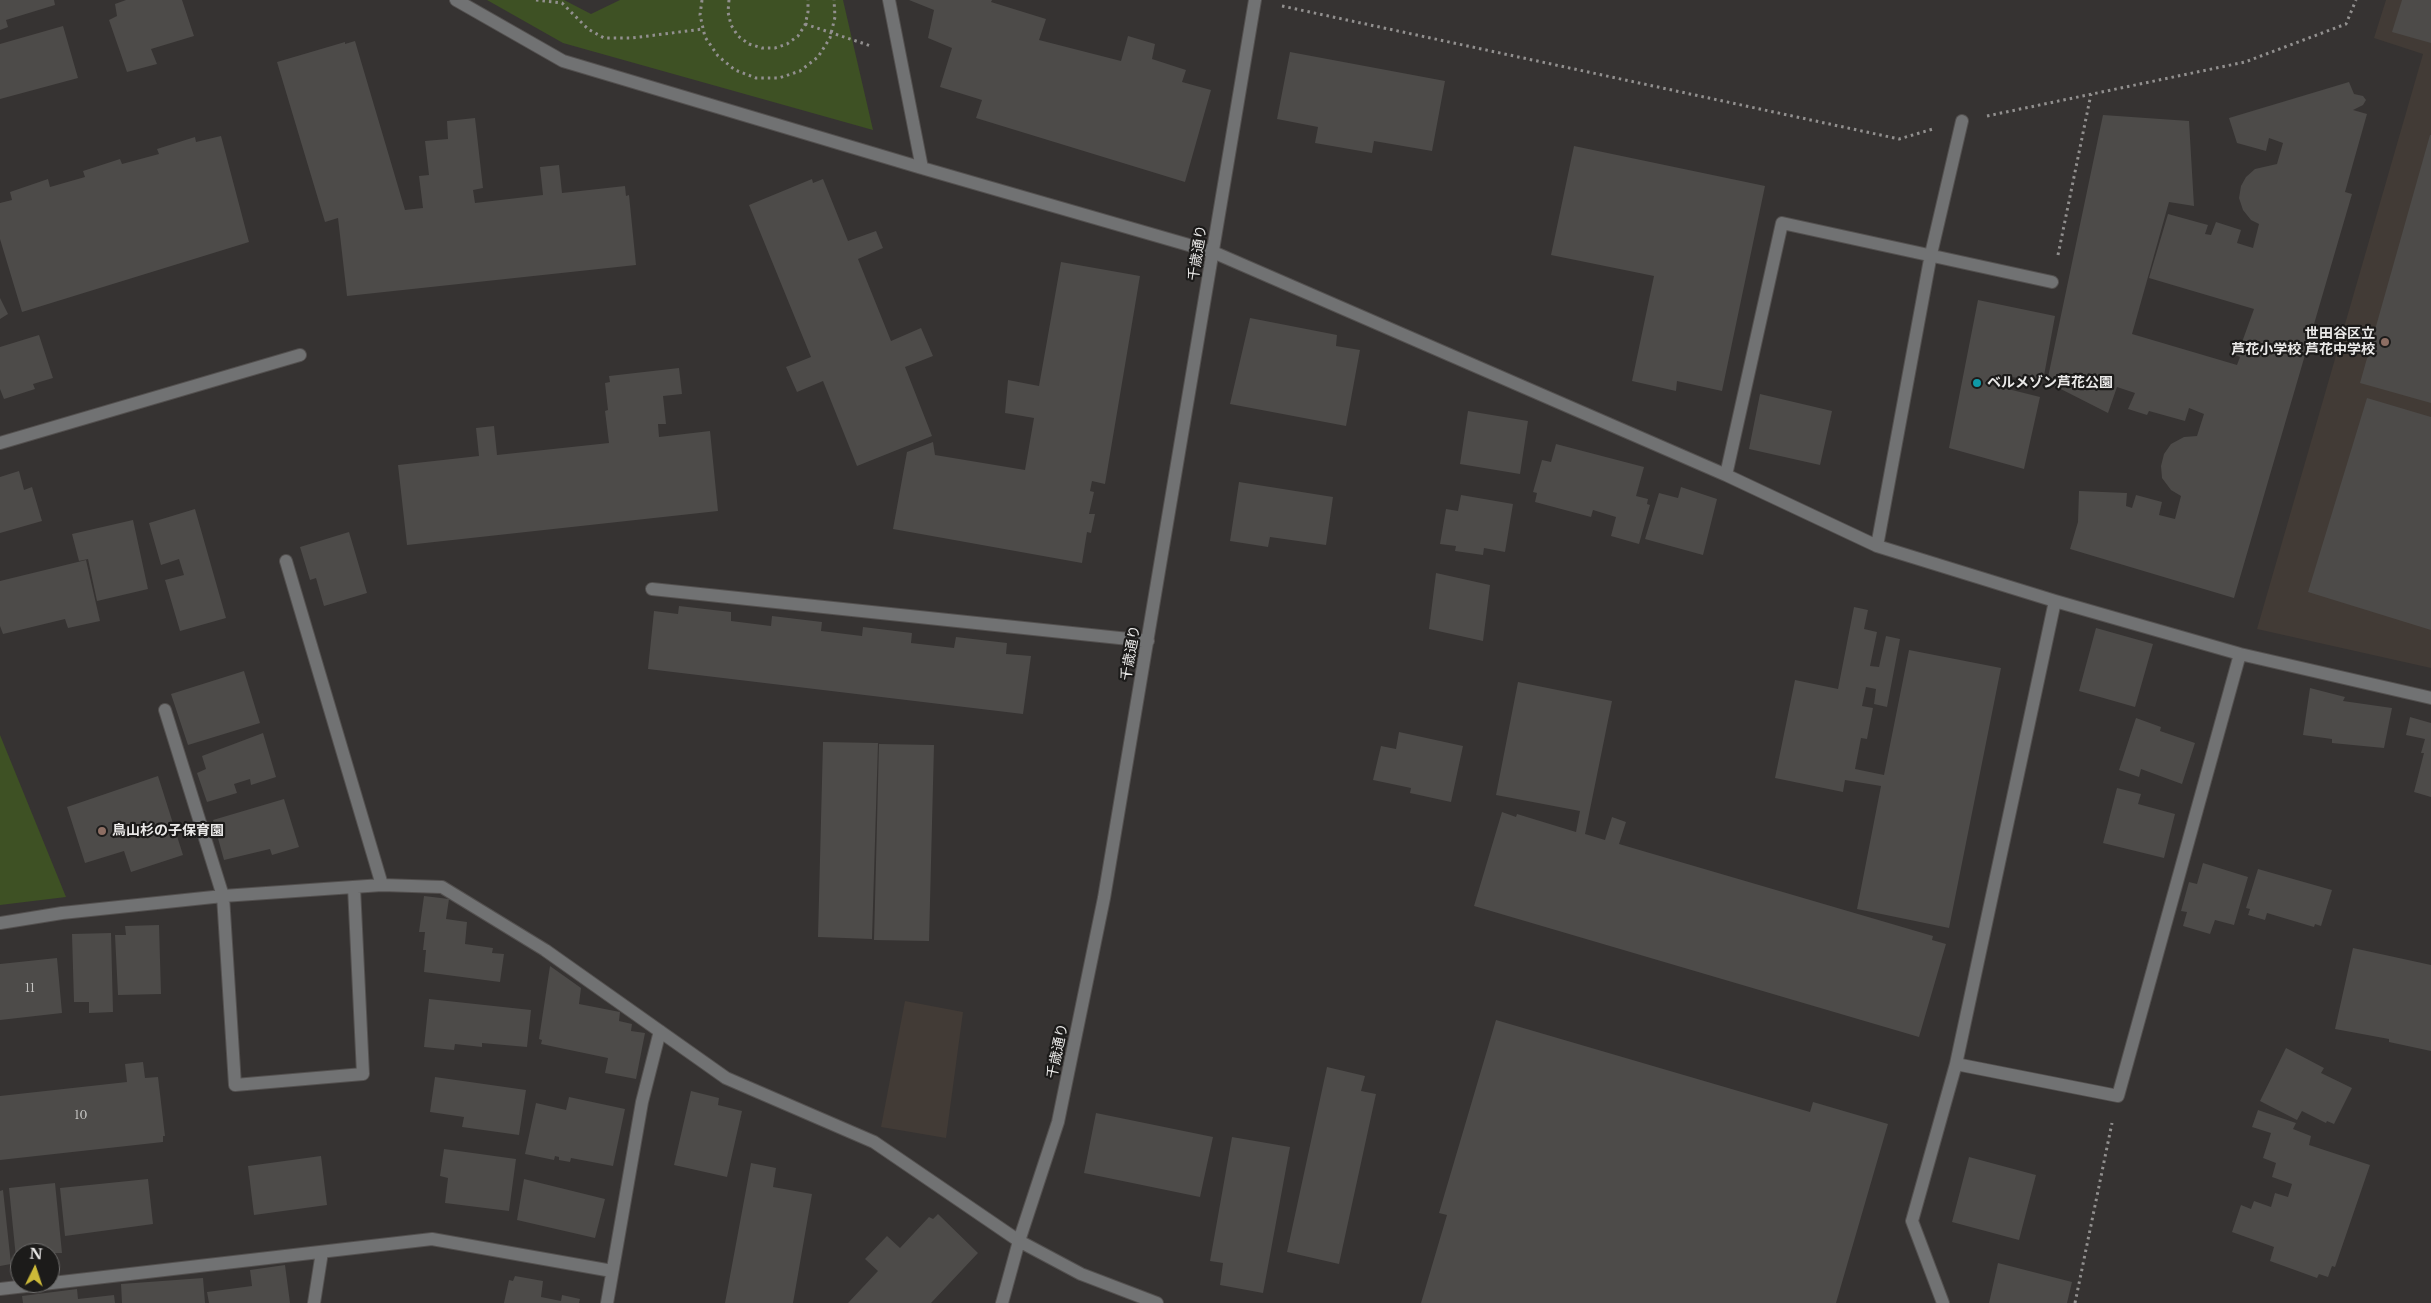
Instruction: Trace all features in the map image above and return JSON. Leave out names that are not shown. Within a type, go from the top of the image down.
[{"type":"street","points":[[456,0],[563,61],[1213,252],[1726,475],[1877,546],[2055,601],[2240,654],[2431,698]]},
{"type":"street","points":[[889,0],[922,168]]},
{"type":"street","name":"千歳通り","points":[[1002,1303],[1019,1241],[1058,1122],[1104,898],[1255,0]]},
{"type":"street","points":[[1877,546],[1931,254],[1962,121]]},
{"type":"street","points":[[1726,475],[1782,223],[1931,254],[2052,282]]},
{"type":"street","points":[[0,443],[300,355]]},
{"type":"street","points":[[286,561],[382,885]]},
{"type":"street","points":[[652,589],[1148,641]]},
{"type":"street","points":[[1943,1303],[1912,1221],[1956,1064],[2055,601]]},
{"type":"street","points":[[1956,1064],[2118,1096],[2240,654]]},
{"type":"street","points":[[165,710],[222,896],[235,1085],[363,1074],[354,887]]},
{"type":"street","points":[[0,923],[62,913],[222,896],[382,885],[442,887],[545,950],[726,1078],[874,1142],[1019,1241],[1081,1274],[1158,1303]]},
{"type":"street","points":[[607,1303],[642,1102],[660,1031]]},
{"type":"street","points":[[0,1289],[432,1239],[612,1271]]},
{"type":"street","points":[[314,1303],[322,1252]]},
{"type":"path","points":[[536,0],[562,3],[588,29],[604,38],[632,38],[703,29]]},
{"type":"path","points":[[702,0],[700,15],[705,37],[718,56],[735,70],[756,78],[779,78],[800,71],[818,57],[831,33],[835,17],[834,0]]},
{"type":"path","points":[[729,0],[728,12],[731,25],[738,36],[749,44],[762,48],[775,48],[788,44],[798,36],[805,24],[808,0]]},
{"type":"path","points":[[1255,0],[1899,139],[1962,121],[2245,62],[2346,24],[2356,0]]},
{"type":"path","points":[[805,24],[900,56]]},
{"type":"path","points":[[2052,282],[2091,94]]},
{"type":"path","points":[[2075,1303],[2118,1096]]},
{"type":"shaded area","name":"世田谷区立 芦花小学校 芦花中学校","points":[[2386,0],[2431,0],[2431,668],[2257,629],[2423,54],[2374,38]]},
{"type":"shaded area","points":[[905,1001],[963,1012],[946,1138],[881,1127]]},
{"type":"green space","points":[[487,0],[564,0],[591,14],[620,0],[843,0],[873,130],[563,43]]},
{"type":"green space","points":[[0,735],[66,897],[0,905]]},
{"type":"building","points":[[0,0],[54,0],[55,5],[6,20],[8,27],[0,30]]},
{"type":"building","points":[[126,0],[182,0],[194,36],[151,49],[157,64],[127,72],[109,20],[117,16],[115,4]]},
{"type":"building","points":[[909,0],[992,0],[991,2],[1046,19],[1039,40],[1121,61],[1128,36],[1155,44],[1152,59],[1186,70],[1182,82],[1211,90],[1185,182],[976,118],[982,100],[940,87],[952,48],[928,38],[934,10]]},
{"type":"building","points":[[2402,0],[2431,0],[2431,43],[2392,32]]},
{"type":"building","points":[[63,26],[78,78],[0,99],[0,44]]},
{"type":"building","points":[[355,41],[405,210],[423,208],[419,176],[429,175],[425,141],[448,139],[447,121],[475,118],[483,188],[473,190],[475,203],[543,195],[540,167],[559,165],[562,193],[625,186],[626,196],[629,195],[636,265],[347,296],[338,218],[325,222],[277,62],[345,42],[345,44]]},
{"type":"building","points":[[1290,52],[1445,81],[1432,151],[1374,141],[1372,153],[1315,143],[1318,127],[1277,119]]},
{"type":"building","points":[[2349,82],[2354,94],[2363,96],[2366,100],[2363,105],[2353,110],[2367,114],[2345,192],[2352,194],[2234,598],[2070,549],[2078,522],[2079,491],[2127,493],[2126,506],[2132,508],[2136,495],[2162,502],[2159,515],[2175,519],[2181,496],[2171,490],[2162,478],[2161,466],[2164,454],[2171,444],[2184,437],[2197,436],[2204,414],[2189,408],[2185,421],[2149,411],[2147,415],[2128,409],[2135,393],[2117,387],[2108,413],[2047,382],[2103,115],[2189,121],[2194,206],[2169,202],[2132,334],[2237,365],[2240,357],[2231,353],[2233,343],[2241,345],[2254,309],[2149,278],[2168,214],[2208,225],[2205,234],[2211,235],[2216,222],[2241,230],[2237,243],[2253,248],[2259,224],[2251,220],[2243,210],[2239,198],[2241,186],[2246,177],[2255,169],[2277,164],[2283,143],[2269,138],[2266,151],[2237,143],[2229,118]]},
{"type":"building","points":[[2431,135],[2431,403],[2360,383]]},
{"type":"building","points":[[221,136],[249,242],[22,312],[0,239],[0,203],[12,200],[10,192],[48,179],[50,187],[85,177],[83,171],[120,159],[122,164],[159,154],[157,149],[195,137],[196,142]]},
{"type":"building","points":[[1574,146],[1765,186],[1722,391],[1677,381],[1676,391],[1632,381],[1654,276],[1551,255]]},
{"type":"building","points":[[812,179],[813,183],[823,179],[848,241],[876,231],[883,248],[858,259],[891,341],[921,328],[933,356],[905,367],[932,436],[857,466],[823,381],[797,392],[786,367],[811,357],[749,205]]},
{"type":"building","points":[[1061,262],[1140,276],[1105,484],[1092,481],[1090,491],[1094,492],[1089,514],[1095,514],[1091,533],[1087,532],[1082,563],[893,529],[907,452],[933,442],[935,455],[1025,470],[1034,418],[1005,413],[1008,380],[1039,386]]},
{"type":"building","points":[[0,298],[8,314],[0,319]]},
{"type":"building","name":"ベルメゾン芦花公園","points":[[1978,300],[2055,316],[2043,381],[1995,375],[1992,385],[2040,397],[2024,469],[1949,448]]},
{"type":"building","points":[[1250,318],[1337,335],[1336,346],[1360,350],[1346,426],[1230,404]]},
{"type":"building","points":[[39,335],[53,378],[33,384],[35,389],[4,399],[0,389],[0,347]]},
{"type":"building","points":[[679,368],[682,394],[663,396],[666,424],[658,424],[659,437],[710,431],[718,511],[407,545],[398,465],[479,456],[476,428],[494,426],[497,455],[609,443],[605,411],[608,410],[605,383],[610,382],[609,376]]},
{"type":"building","points":[[1760,394],[1832,411],[1820,465],[1749,449]]},
{"type":"building","points":[[2367,398],[2431,417],[2431,630],[2308,592]]},
{"type":"building","points":[[1468,411],[1528,421],[1520,474],[1460,464]]},
{"type":"building","points":[[1556,444],[1644,467],[1636,496],[1648,499],[1647,504],[1650,505],[1639,544],[1611,536],[1616,517],[1593,510],[1591,517],[1535,502],[1537,493],[1533,492],[1542,460],[1551,462]]},
{"type":"building","points":[[19,471],[24,490],[32,487],[42,521],[0,533],[0,477]]},
{"type":"building","points":[[1239,482],[1333,497],[1326,545],[1270,537],[1268,547],[1230,541]]},
{"type":"building","points":[[1681,487],[1717,499],[1703,555],[1645,539],[1659,493],[1678,498]]},
{"type":"building","points":[[1461,495],[1513,504],[1505,552],[1484,548],[1483,555],[1455,551],[1456,546],[1440,544],[1446,509],[1458,511]]},
{"type":"building","points":[[195,509],[226,618],[180,631],[165,580],[184,575],[179,559],[161,565],[149,523]]},
{"type":"building","points":[[133,520],[148,589],[97,601],[88,559],[79,561],[72,534]]},
{"type":"building","points":[[349,532],[367,593],[324,606],[316,578],[310,580],[300,547]]},
{"type":"building","points":[[86,560],[100,621],[68,628],[65,619],[3,634],[0,626],[0,581]]},
{"type":"building","points":[[1436,573],[1490,585],[1483,641],[1429,629]]},
{"type":"building","points":[[679,606],[731,612],[731,621],[771,626],[772,616],[822,622],[821,631],[862,636],[863,627],[912,633],[911,643],[954,648],[956,637],[1007,643],[1006,654],[1031,656],[1023,714],[648,669],[654,611],[678,614]]},
{"type":"building","points":[[1854,607],[1868,610],[1864,629],[1877,632],[1870,666],[1879,667],[1886,636],[1900,639],[1887,707],[1874,704],[1876,689],[1866,687],[1862,706],[1873,708],[1867,739],[1861,738],[1855,769],[1884,775],[1909,650],[2001,668],[1949,928],[1857,909],[1881,786],[1845,780],[1843,792],[1775,778],[1795,680],[1838,689]]},
{"type":"building","points":[[2096,628],[2153,644],[2135,707],[2079,691]]},
{"type":"building","points":[[244,671],[260,723],[188,745],[171,694]]},
{"type":"building","points":[[1518,682],[1612,701],[1585,834],[1605,840],[1612,817],[1626,822],[1619,844],[1933,936],[1932,940],[1946,944],[1919,1037],[1474,906],[1502,812],[1516,817],[1517,814],[1576,832],[1580,811],[1496,795]]},
{"type":"building","points":[[2310,688],[2345,697],[2343,701],[2392,708],[2384,748],[2332,743],[2332,739],[2303,735]]},
{"type":"building","points":[[2410,717],[2431,723],[2431,797],[2414,792],[2424,753],[2421,753],[2425,739],[2406,735]]},
{"type":"building","points":[[2136,718],[2161,727],[2160,731],[2195,743],[2182,784],[2141,769],[2139,777],[2119,770]]},
{"type":"building","points":[[1399,732],[1463,746],[1451,802],[1410,793],[1411,788],[1373,780],[1381,746],[1396,749]]},
{"type":"building","points":[[263,733],[276,777],[251,785],[250,779],[234,784],[237,793],[207,802],[197,773],[206,769],[202,756]]},
{"type":"building","points":[[823,742],[878,743],[872,939],[818,937]]},
{"type":"building","points":[[879,744],[934,745],[929,941],[874,940]]},
{"type":"building","points":[[158,776],[183,855],[131,872],[124,851],[85,863],[67,807]]},
{"type":"building","points":[[2117,788],[2141,794],[2138,804],[2175,814],[2164,858],[2103,843]]},
{"type":"building","points":[[284,799],[299,847],[272,855],[270,849],[224,860],[213,820]]},
{"type":"building","points":[[2203,863],[2248,877],[2234,925],[2215,920],[2210,934],[2183,926],[2187,912],[2181,911],[2189,882],[2197,884]]},
{"type":"building","points":[[2258,869],[2332,890],[2321,926],[2315,924],[2314,927],[2267,913],[2265,920],[2248,915],[2250,909],[2246,908]]},
{"type":"building","points":[[424,896],[449,899],[446,919],[467,922],[465,944],[493,948],[492,953],[504,954],[500,982],[424,972],[426,950],[423,950],[425,932],[419,932]]},
{"type":"building","points":[[159,925],[161,994],[118,995],[115,935],[126,935],[125,926]]},
{"type":"building","points":[[111,933],[113,1012],[89,1013],[89,1002],[74,1002],[72,934]]},
{"type":"building","points":[[2353,948],[2431,965],[2431,1051],[2389,1042],[2389,1039],[2335,1029]]},
{"type":"building","points":[[57,958],[62,1013],[0,1020],[0,964]]},
{"type":"building","points":[[550,966],[581,988],[579,1004],[620,1012],[619,1021],[632,1024],[631,1031],[645,1033],[636,1079],[605,1073],[608,1058],[541,1044],[542,1040],[539,1039]]},
{"type":"building","points":[[429,999],[531,1010],[527,1047],[482,1043],[482,1047],[455,1044],[454,1050],[424,1047]]},
{"type":"building","points":[[1496,1020],[1810,1112],[1813,1102],[1888,1124],[1836,1303],[1421,1303],[1447,1215],[1439,1213]]},
{"type":"building","points":[[2286,1048],[2324,1068],[2321,1073],[2352,1088],[2334,1124],[2327,1121],[2326,1123],[2302,1111],[2297,1120],[2260,1101]]},
{"type":"building","points":[[143,1062],[145,1078],[158,1077],[165,1136],[163,1136],[163,1142],[0,1160],[0,1096],[127,1082],[125,1064]]},
{"type":"building","points":[[1327,1067],[1365,1076],[1361,1091],[1376,1094],[1339,1264],[1287,1252]]},
{"type":"building","points":[[435,1077],[526,1090],[519,1135],[462,1127],[464,1117],[430,1112]]},
{"type":"building","points":[[691,1091],[719,1098],[718,1105],[742,1111],[727,1177],[674,1165]]},
{"type":"building","points":[[569,1097],[625,1109],[613,1166],[571,1158],[570,1162],[559,1160],[559,1157],[555,1156],[554,1160],[525,1154],[536,1103],[566,1110]]},
{"type":"building","points":[[2258,1110],[2296,1123],[2293,1129],[2311,1136],[2309,1145],[2370,1165],[2335,1267],[2332,1266],[2328,1277],[2319,1274],[2317,1278],[2270,1261],[2274,1247],[2232,1232],[2241,1205],[2251,1209],[2254,1201],[2271,1207],[2275,1193],[2288,1197],[2292,1184],[2272,1177],[2276,1163],[2263,1158],[2271,1133],[2252,1127]]},
{"type":"building","points":[[1096,1113],[1213,1137],[1200,1197],[1084,1173]]},
{"type":"building","points":[[1232,1137],[1290,1147],[1263,1293],[1220,1285],[1223,1263],[1210,1261]]},
{"type":"building","points":[[444,1149],[516,1159],[509,1211],[445,1203],[448,1178],[440,1176]]},
{"type":"building","points":[[321,1156],[327,1205],[254,1215],[248,1166]]},
{"type":"building","points":[[1969,1157],[2036,1175],[2019,1240],[1952,1222]]},
{"type":"building","points":[[751,1163],[776,1168],[773,1187],[812,1194],[793,1303],[725,1303]]},
{"type":"building","points":[[148,1179],[153,1224],[65,1236],[60,1188]]},
{"type":"building","points":[[524,1179],[605,1199],[595,1238],[517,1220]]},
{"type":"building","points":[[55,1183],[62,1253],[60,1253],[60,1243],[14,1243],[9,1188]]},
{"type":"building","points":[[3,1190],[10,1264],[0,1266],[0,1191]]},
{"type":"building","points":[[938,1214],[978,1253],[931,1303],[848,1303],[878,1271],[865,1259],[887,1236],[900,1248],[929,1217],[933,1219]]},
{"type":"building","points":[[1998,1263],[2072,1282],[2067,1303],[1989,1303]]},
{"type":"building","points":[[285,1265],[290,1303],[209,1303],[207,1292],[252,1286],[250,1270]]},
{"type":"building","points":[[515,1276],[543,1281],[541,1297],[561,1301],[562,1295],[580,1299],[579,1303],[504,1303],[509,1280],[513,1281]]},
{"type":"building","points":[[203,1278],[205,1303],[122,1303],[121,1284]]},
{"type":"building","points":[[77,1289],[78,1299],[114,1295],[115,1303],[23,1303],[22,1296],[60,1293],[60,1291]]},
{"type":"place","name":"世田谷区立 芦花小学校 芦花中学校","points":[[2385,342]]},
{"type":"place","name":"ベルメゾン芦花公園","points":[[1977,383]]},
{"type":"place","name":"鳥山杉の子保育園","points":[[102,831]]}]
